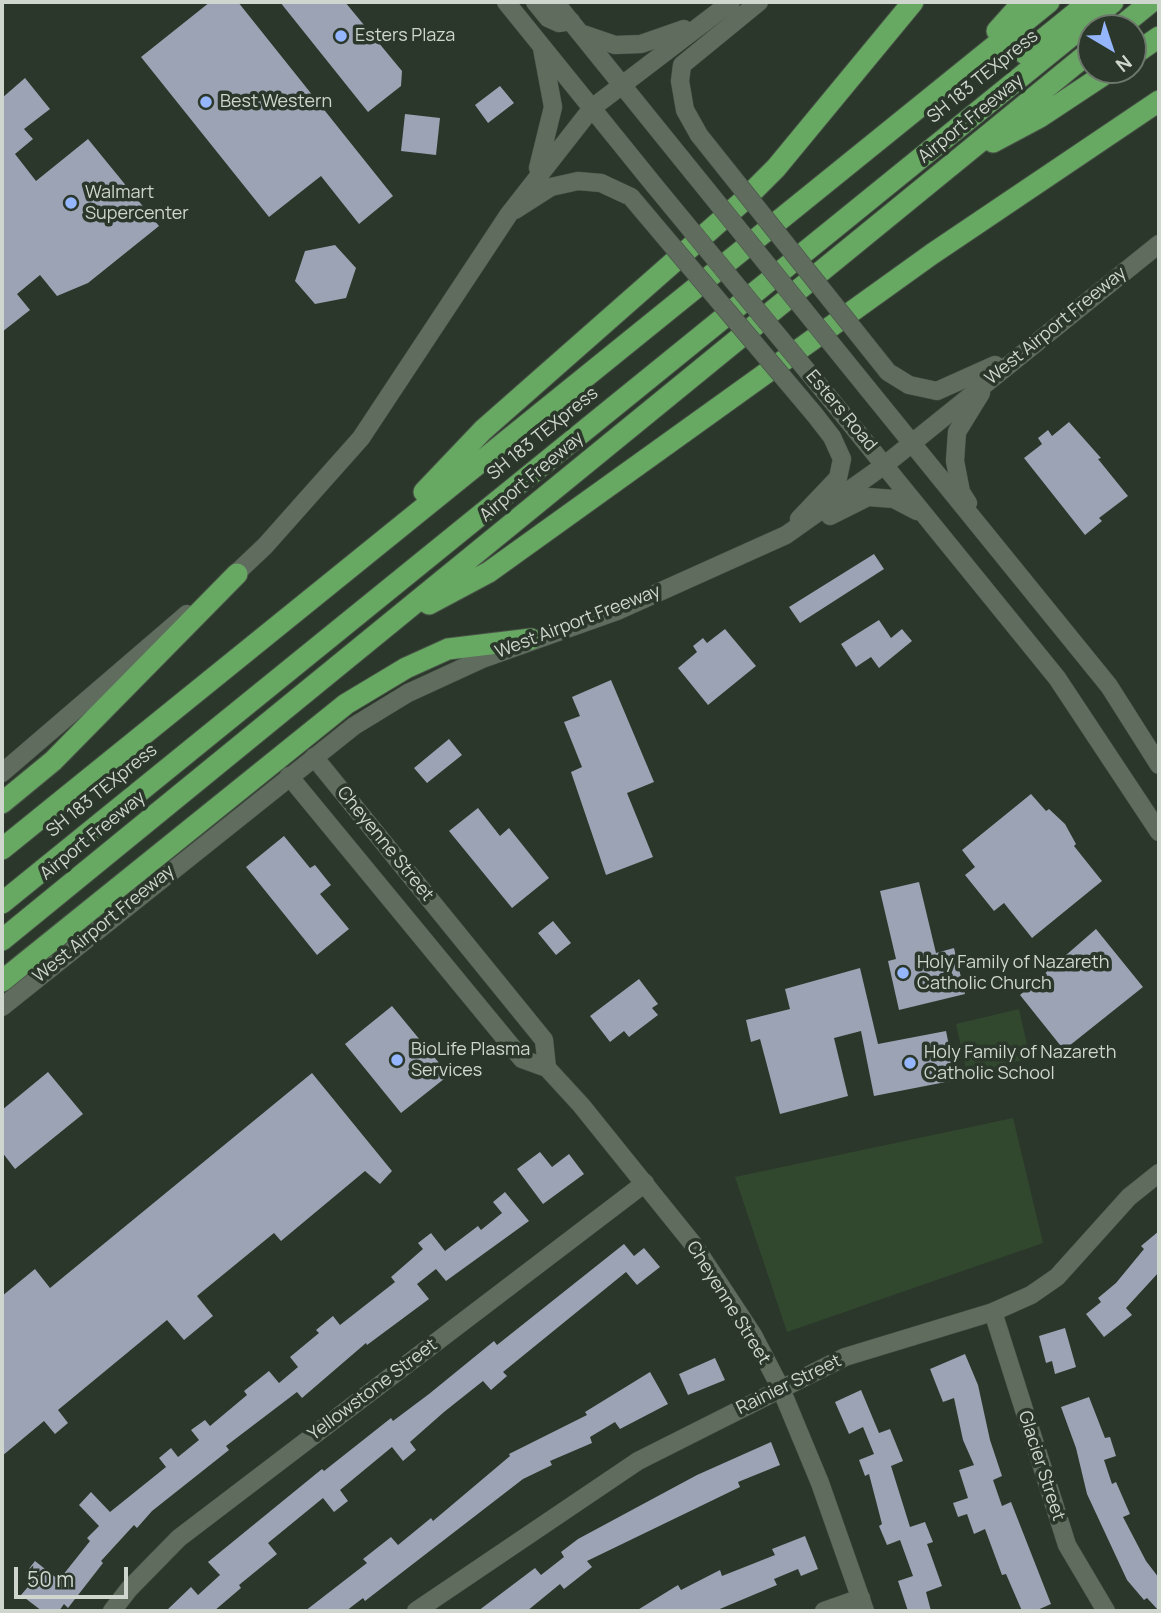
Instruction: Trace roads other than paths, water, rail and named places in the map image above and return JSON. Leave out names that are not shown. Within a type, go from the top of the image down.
[{"type":"highway","points":[[368,551],[483,430],[776,168],[913,2]]},
{"type":"highway","points":[[953,81],[1023,2]]},
{"type":"highway","points":[[2,849],[1049,2]]},
{"type":"highway","name":"SH 183 TEXpress","points":[[2,885],[1089,2]]},
{"type":"highway","name":"SH 183 TEXpress","points":[[2,902],[1113,2]]},
{"type":"highway","points":[[1136,14],[1151,2]]},
{"type":"highway","name":"Airport Freeway","points":[[2,940],[1077,62]]},
{"type":"highway","points":[[954,162],[1040,117],[1090,84]]},
{"type":"highway","points":[[390,625],[489,572],[932,254],[1159,101]]},
{"type":"highway","points":[[2,803],[53,761],[237,574]]},
{"type":"highway","points":[[2,981],[346,704],[406,668],[448,649],[531,639]]},
{"type":"main road","name":"Esters Road","points":[[506,2],[886,464],[1057,678],[1159,832]]},
{"type":"main road","points":[[535,2],[548,18],[615,45],[641,44],[707,20]]},
{"type":"main road","name":"Esters Road","points":[[555,2],[1109,686],[1159,765]]},
{"type":"main road","points":[[2,773],[159,636],[237,574],[361,438],[535,176],[592,108],[731,2]]},
{"type":"main road","points":[[759,2],[682,65],[680,81],[685,110],[699,135],[888,372],[909,386],[937,390],[970,378],[1030,347]]},
{"type":"main road","points":[[535,176],[553,107],[541,45]]},
{"type":"main road","points":[[509,214],[551,187],[578,181],[601,183],[631,197],[815,415],[832,437],[842,458],[838,478],[809,505],[786,536]]},
{"type":"main road","name":"West Airport Freeway","points":[[2,1007],[289,776],[396,699],[531,639],[617,611],[786,536],[886,464],[1159,244]]},
{"type":"main road","points":[[984,530],[961,492],[955,461],[957,432],[992,377]]},
{"type":"main road","points":[[786,536],[808,529],[847,505],[868,497],[894,499],[925,516]]},
{"type":"main road","name":"Cheyenne Street","points":[[314,757],[544,1040],[547,1068]]},
{"type":"main road","name":"Cheyenne Street","points":[[289,776],[522,1059],[547,1068],[646,1183],[723,1287],[780,1389],[820,1483],[863,1604]]},
{"type":"main road","name":"Rainier Street","points":[[416,1611],[638,1461],[845,1357],[993,1312],[1031,1296],[1057,1277],[1129,1197],[1159,1173]]},
{"type":"main road","name":"Yellowstone Street","points":[[113,1611],[129,1589],[179,1538],[646,1183]]},
{"type":"main road","name":"Glacier Street","points":[[993,1312],[1067,1545],[1106,1611]]},
{"type":"main road","points":[[824,1611],[863,1604]]},
{"type":"place","name":"Esters Plaza","points":[[341,36]]},
{"type":"place","name":"Best Western","points":[[206,102]]},
{"type":"place","name":"Walmart Supercenter","points":[[71,203]]},
{"type":"place","name":"Holy Family of Nazareth Catholic Church","points":[[903,973]]},
{"type":"place","name":"BioLife Plasma Services","points":[[397,1060]]},
{"type":"place","name":"Holy Family of Nazareth Catholic School","points":[[910,1063]]}]
